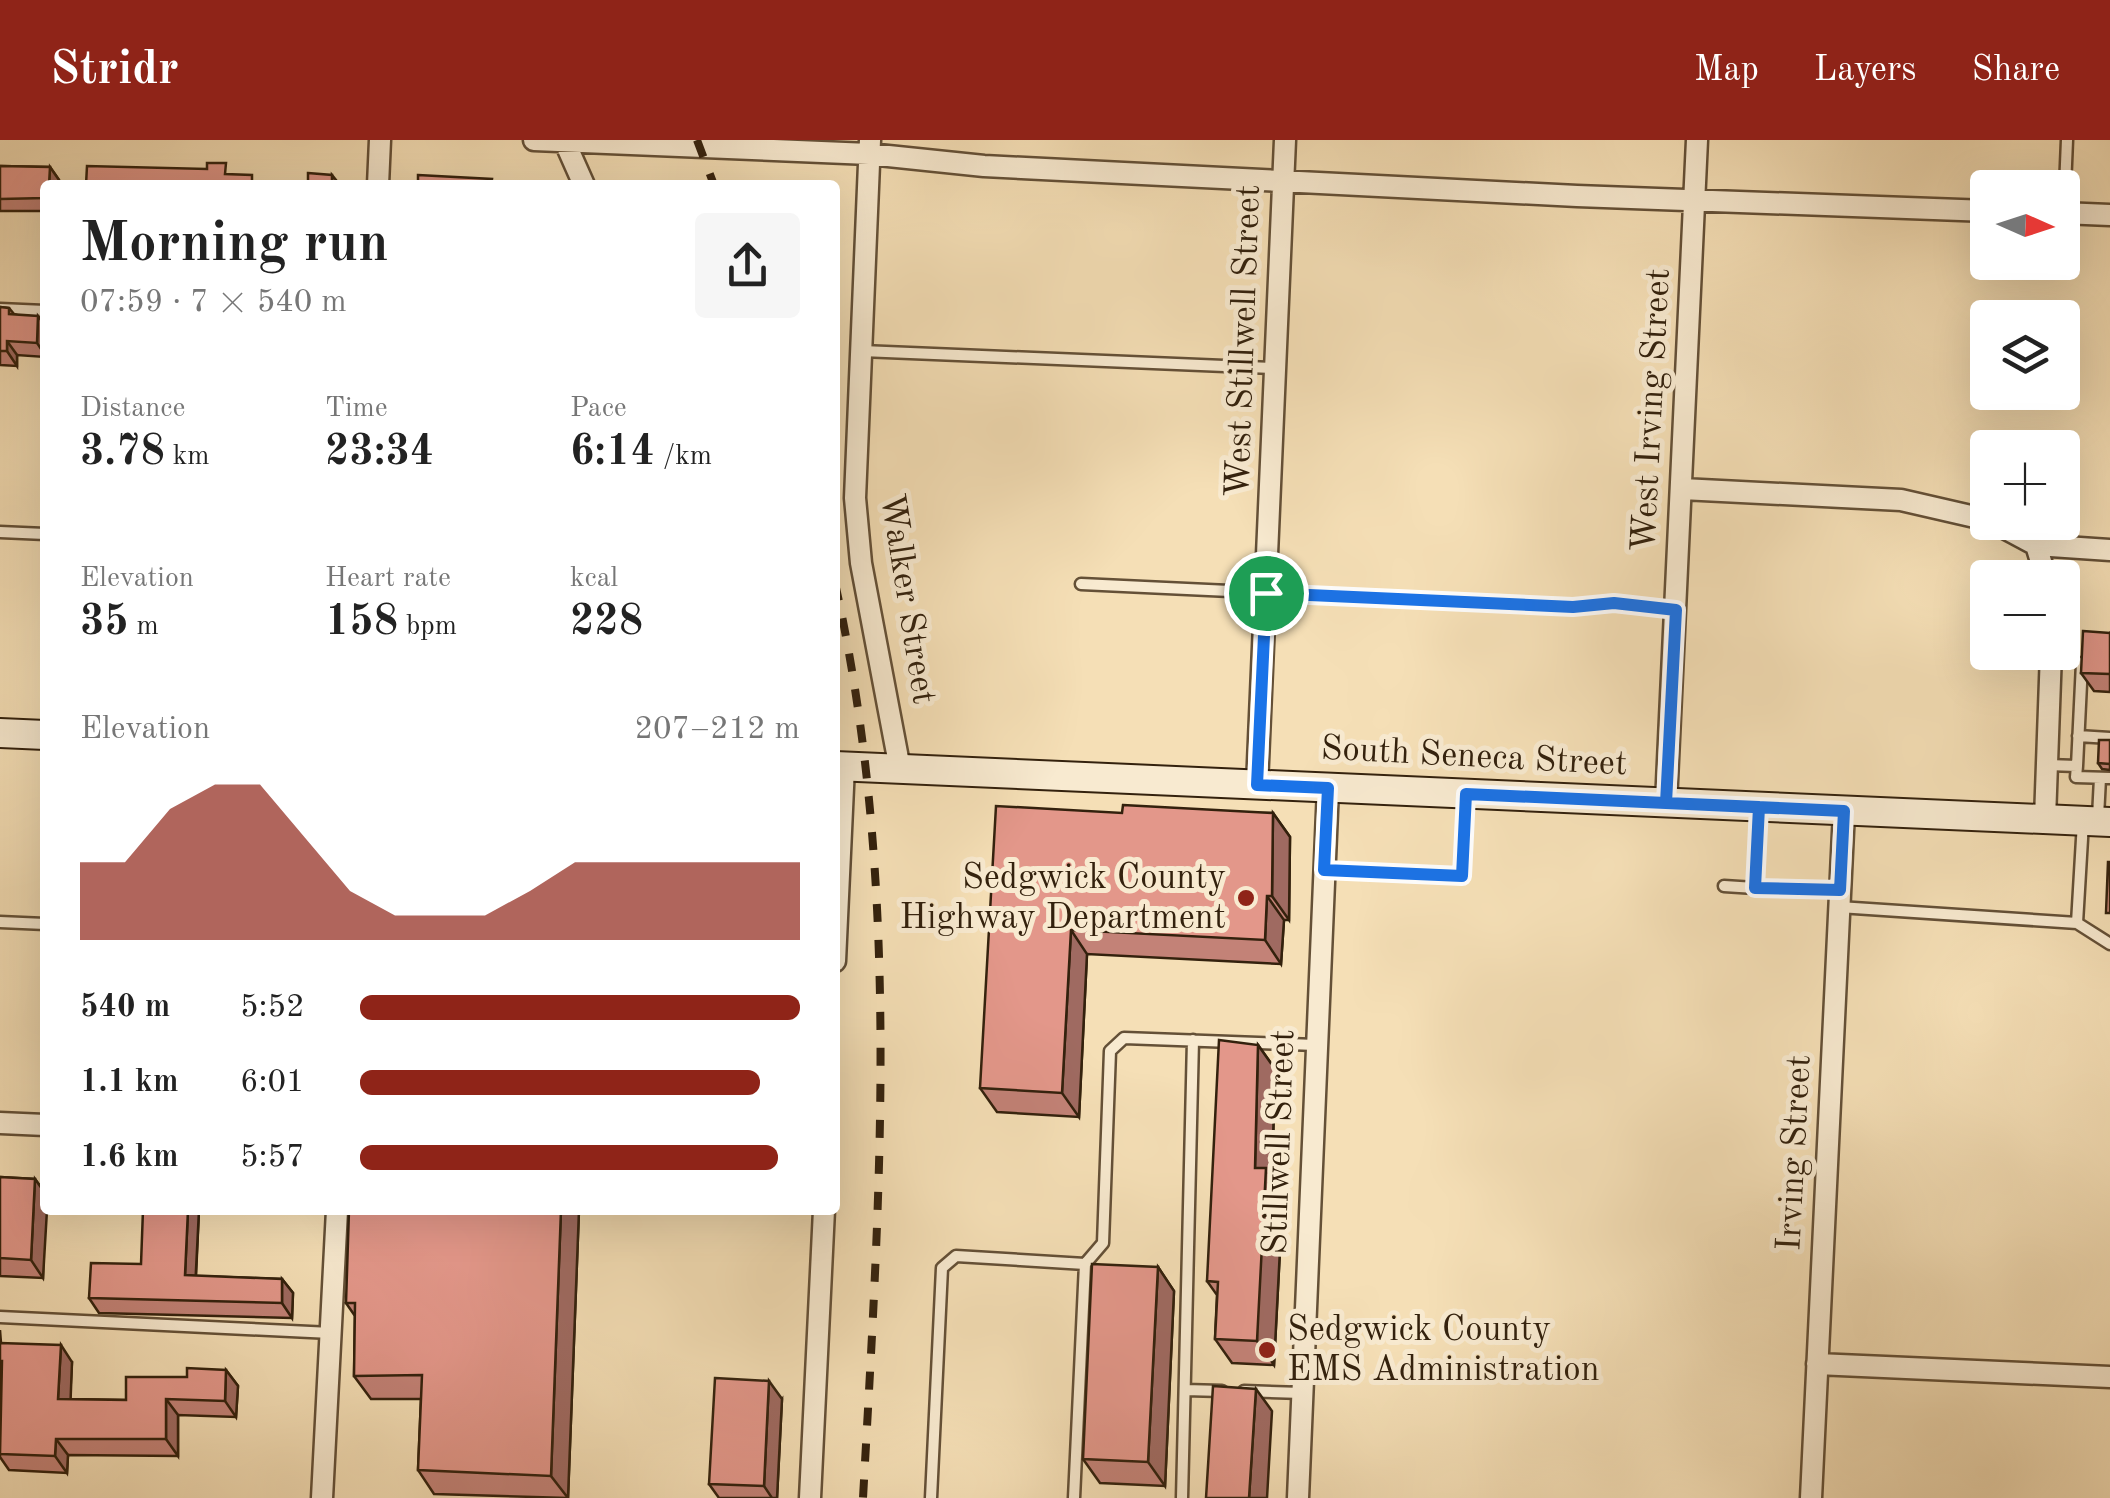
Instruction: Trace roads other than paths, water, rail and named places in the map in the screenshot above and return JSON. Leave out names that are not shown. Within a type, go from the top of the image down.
[{"type":"street","points":[[378,180],[380,140]]},
{"type":"street","points":[[534,140],[869,147],[984,166],[1970,209]]},
{"type":"street","name":"West Stillwell Street","points":[[1257,785],[1285,140]]},
{"type":"street","name":"West Irving Street","points":[[1666,803],[1697,140]]},
{"type":"street","points":[[565,141],[582,180]]},
{"type":"street","name":"Walker Street","points":[[869,147],[855,498],[900,769]]},
{"type":"street","points":[[2080,214],[2110,215]]},
{"type":"street","points":[[1682,489],[1901,500],[1970,516]]},
{"type":"street","points":[[2026,540],[2036,545],[2110,550]]},
{"type":"street","points":[[2036,545],[2041,560]]},
{"type":"street","points":[[2045,820],[2051,670]]},
{"type":"street","points":[[0,733],[40,735]]},
{"type":"street","name":"South Seneca Street","points":[[840,766],[2097,821]]},
{"type":"street","name":"Stillwell Street","points":[[1298,1498],[1328,788]]},
{"type":"street","name":"Irving Street","points":[[1811,1498],[1844,811]]},
{"type":"street","points":[[0,1123],[40,1125]]},
{"type":"street","points":[[322,1498],[337,1215]]},
{"type":"street","points":[[810,1498],[824,1215]]},
{"type":"street","points":[[1817,1364],[2110,1377]]},
{"type":"lane","points":[[2065,170],[2067,140]]},
{"type":"lane","points":[[0,309],[40,311]]},
{"type":"lane","points":[[861,352],[1275,368]]},
{"type":"lane","points":[[0,532],[40,534]]},
{"type":"lane","points":[[1081,584],[1573,607],[1614,603],[1676,610]]},
{"type":"lane","points":[[2076,923],[2105,778],[2076,777],[2083,640]]},
{"type":"lane","points":[[2078,736],[2110,738]]},
{"type":"lane","points":[[2048,765],[2077,766]]},
{"type":"lane","points":[[1324,870],[1462,876],[1466,794]]},
{"type":"lane","points":[[1755,888],[1759,807]]},
{"type":"lane","points":[[1724,886],[2076,923],[2110,944]]},
{"type":"lane","points":[[0,922],[40,924]]},
{"type":"lane","points":[[1074,1498],[1085,1264],[1103,1244],[1110,1050],[1124,1038],[1316,1045]]},
{"type":"lane","points":[[1182,1498],[1193,1040]]},
{"type":"lane","points":[[931,1498],[942,1268],[956,1256],[1085,1264]]},
{"type":"lane","points":[[0,1318],[331,1332]]},
{"type":"lane","points":[[1185,1390],[1303,1393]]},
{"type":"railway","points":[[697,140],[712,180]]},
{"type":"railway","points":[[840,610],[856,696],[870,810],[878,925],[879,1154],[863,1498]]},
{"type":"place","name":"Sedgwick County Highway Department","points":[[1246,898]]},
{"type":"place","name":"Sedgwick County EMS Administration","points":[[1267,1350]]}]
